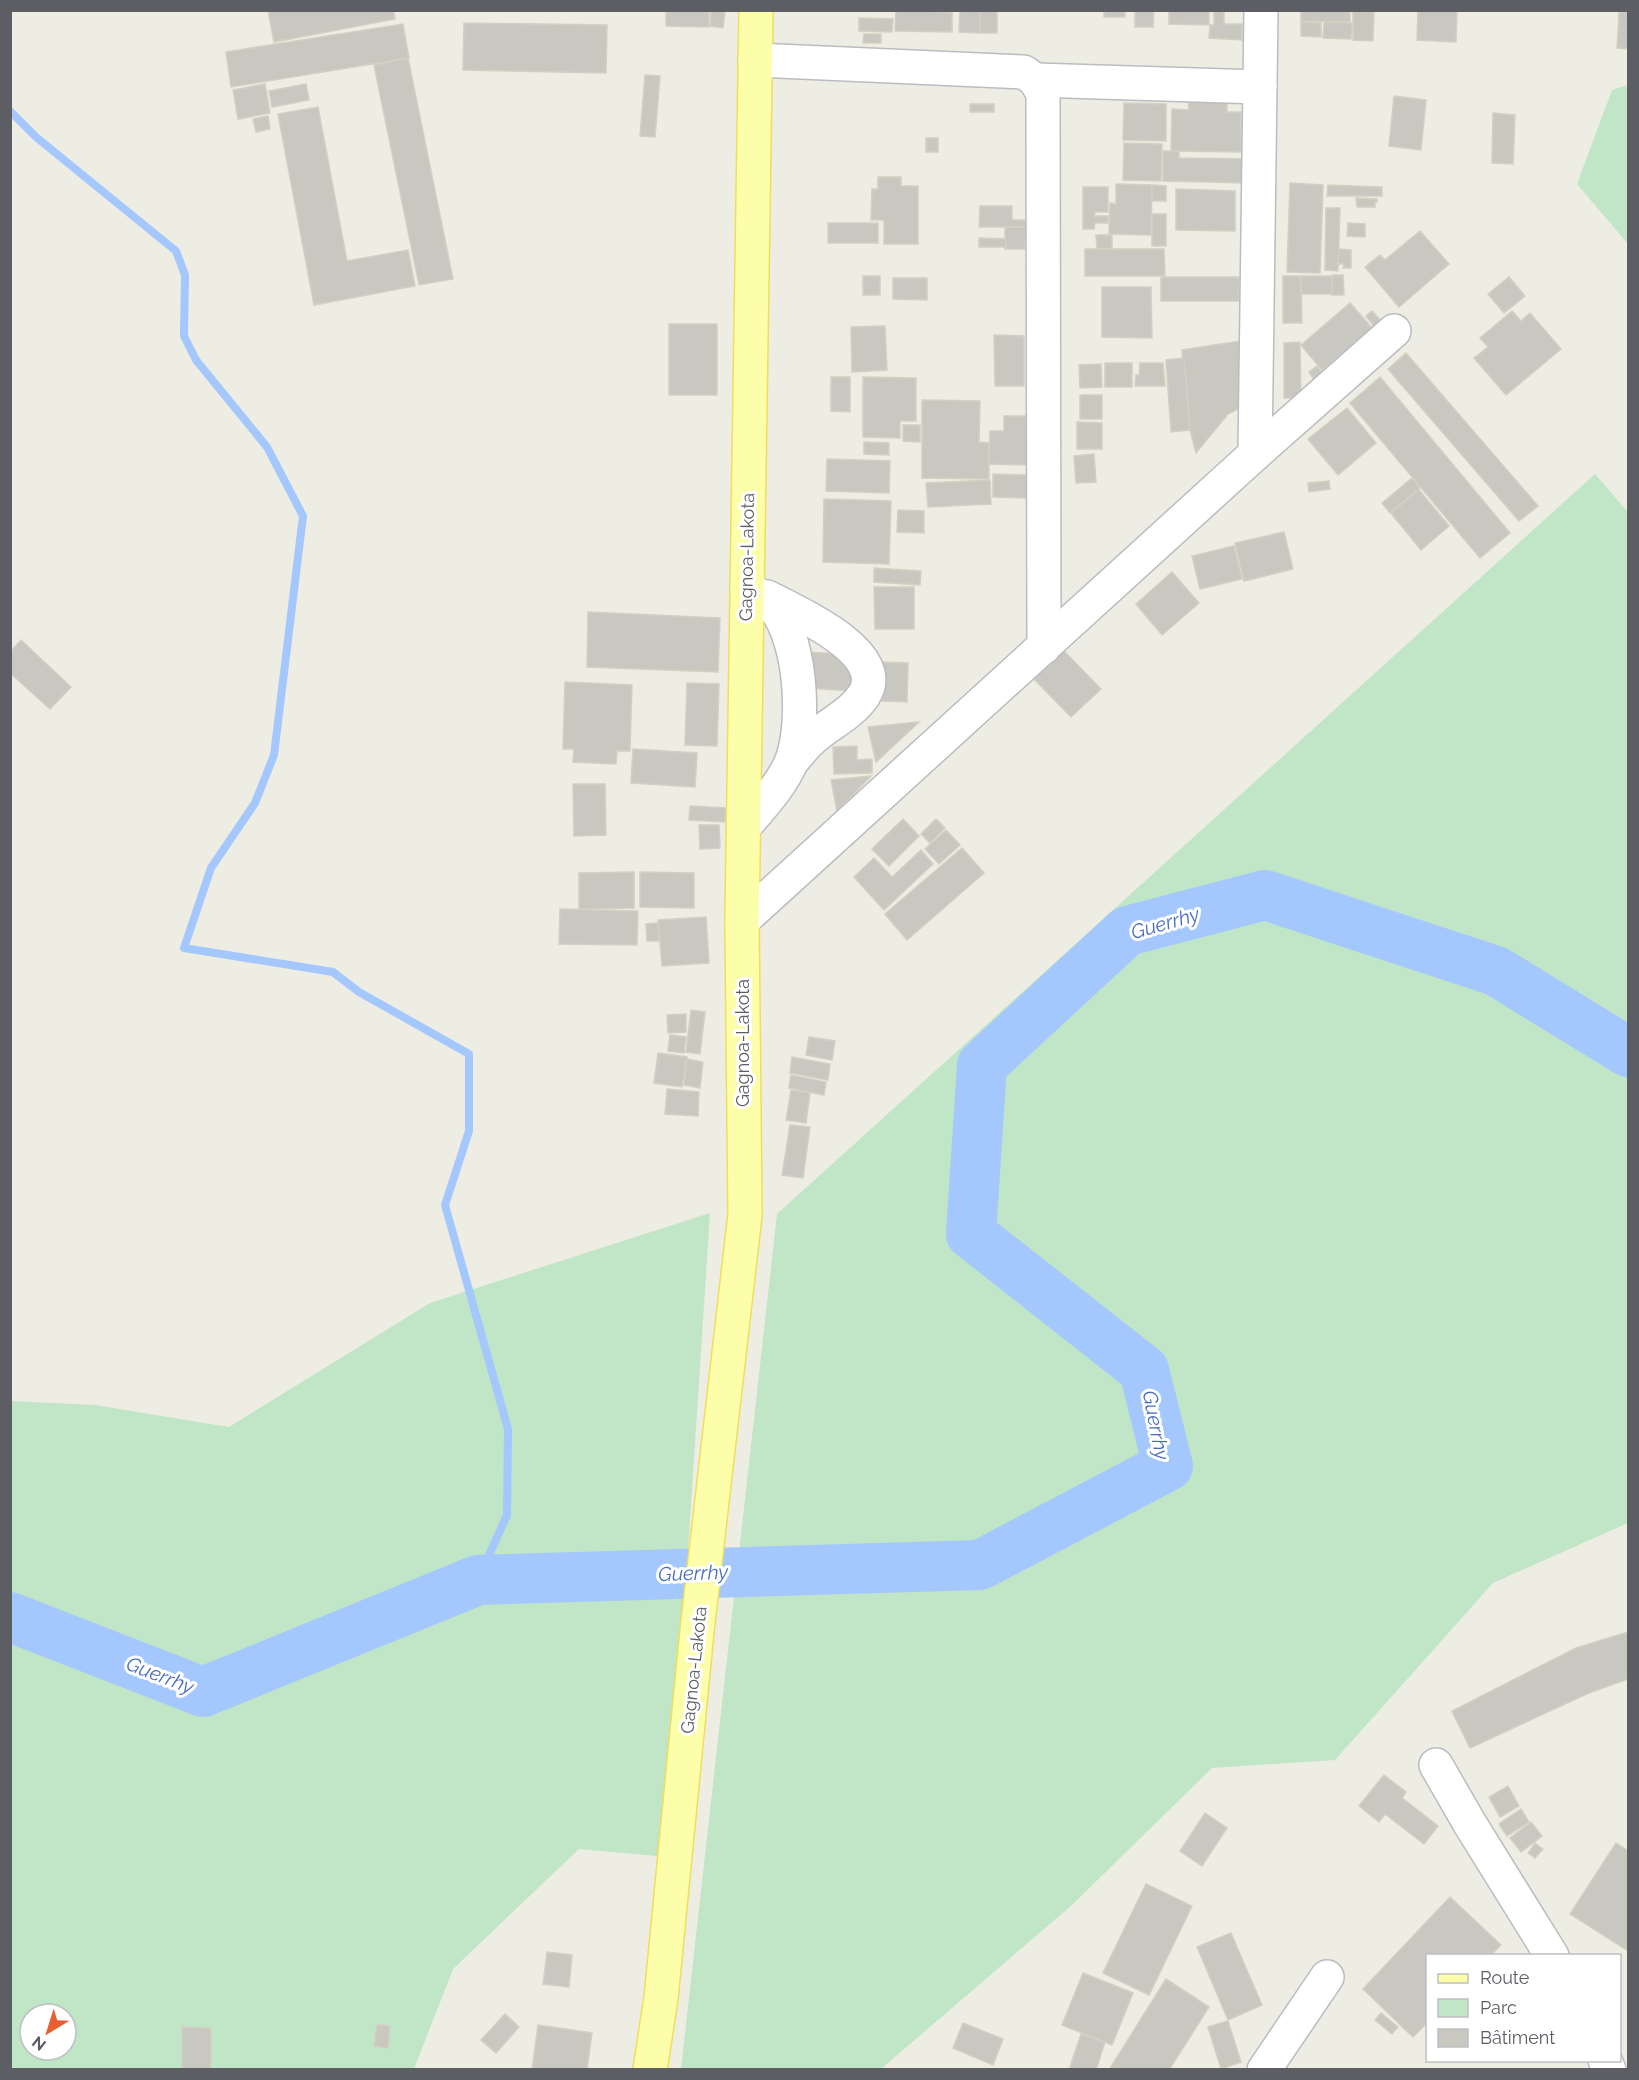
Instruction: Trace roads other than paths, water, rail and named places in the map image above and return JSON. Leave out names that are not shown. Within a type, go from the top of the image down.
[{"type":"main road","name":"Gagnoa-Lakota","points":[[650,2070],[662,1998],[697,1631],[745,1215],[742,921],[756,10]]},
{"type":"street","points":[[1255,454],[1261,10]]},
{"type":"street","points":[[754,60],[1024,72],[1035,80],[1043,93],[1044,647]]},
{"type":"street","points":[[1035,80],[1260,87]]},
{"type":"street","points":[[742,921],[1255,454],[1394,331]]},
{"type":"street","points":[[747,587],[772,606],[785,629],[796,660],[800,692],[798,726],[792,760]]},
{"type":"street","points":[[744,827],[771,797],[792,760],[816,735],[863,697],[869,684],[867,666],[850,646],[803,616],[747,587]]},
{"type":"street","points":[[1436,1765],[1551,1954]]},
{"type":"street","points":[[1264,2070],[1327,1977]]},
{"type":"waterway","points":[[10,111],[36,137],[176,251],[185,275],[184,336],[196,360],[267,447],[303,516],[274,755],[255,803],[211,868],[184,948],[333,972],[359,992],[469,1054],[469,1131],[445,1205],[508,1429],[507,1515],[478,1580]]},
{"type":"waterway","name":"Guerrhy","points":[[10,1617],[203,1692],[478,1580],[980,1565],[1168,1466],[1144,1370],[971,1234],[982,1065],[1127,931],[1265,895],[1496,971],[1628,1052]]}]
